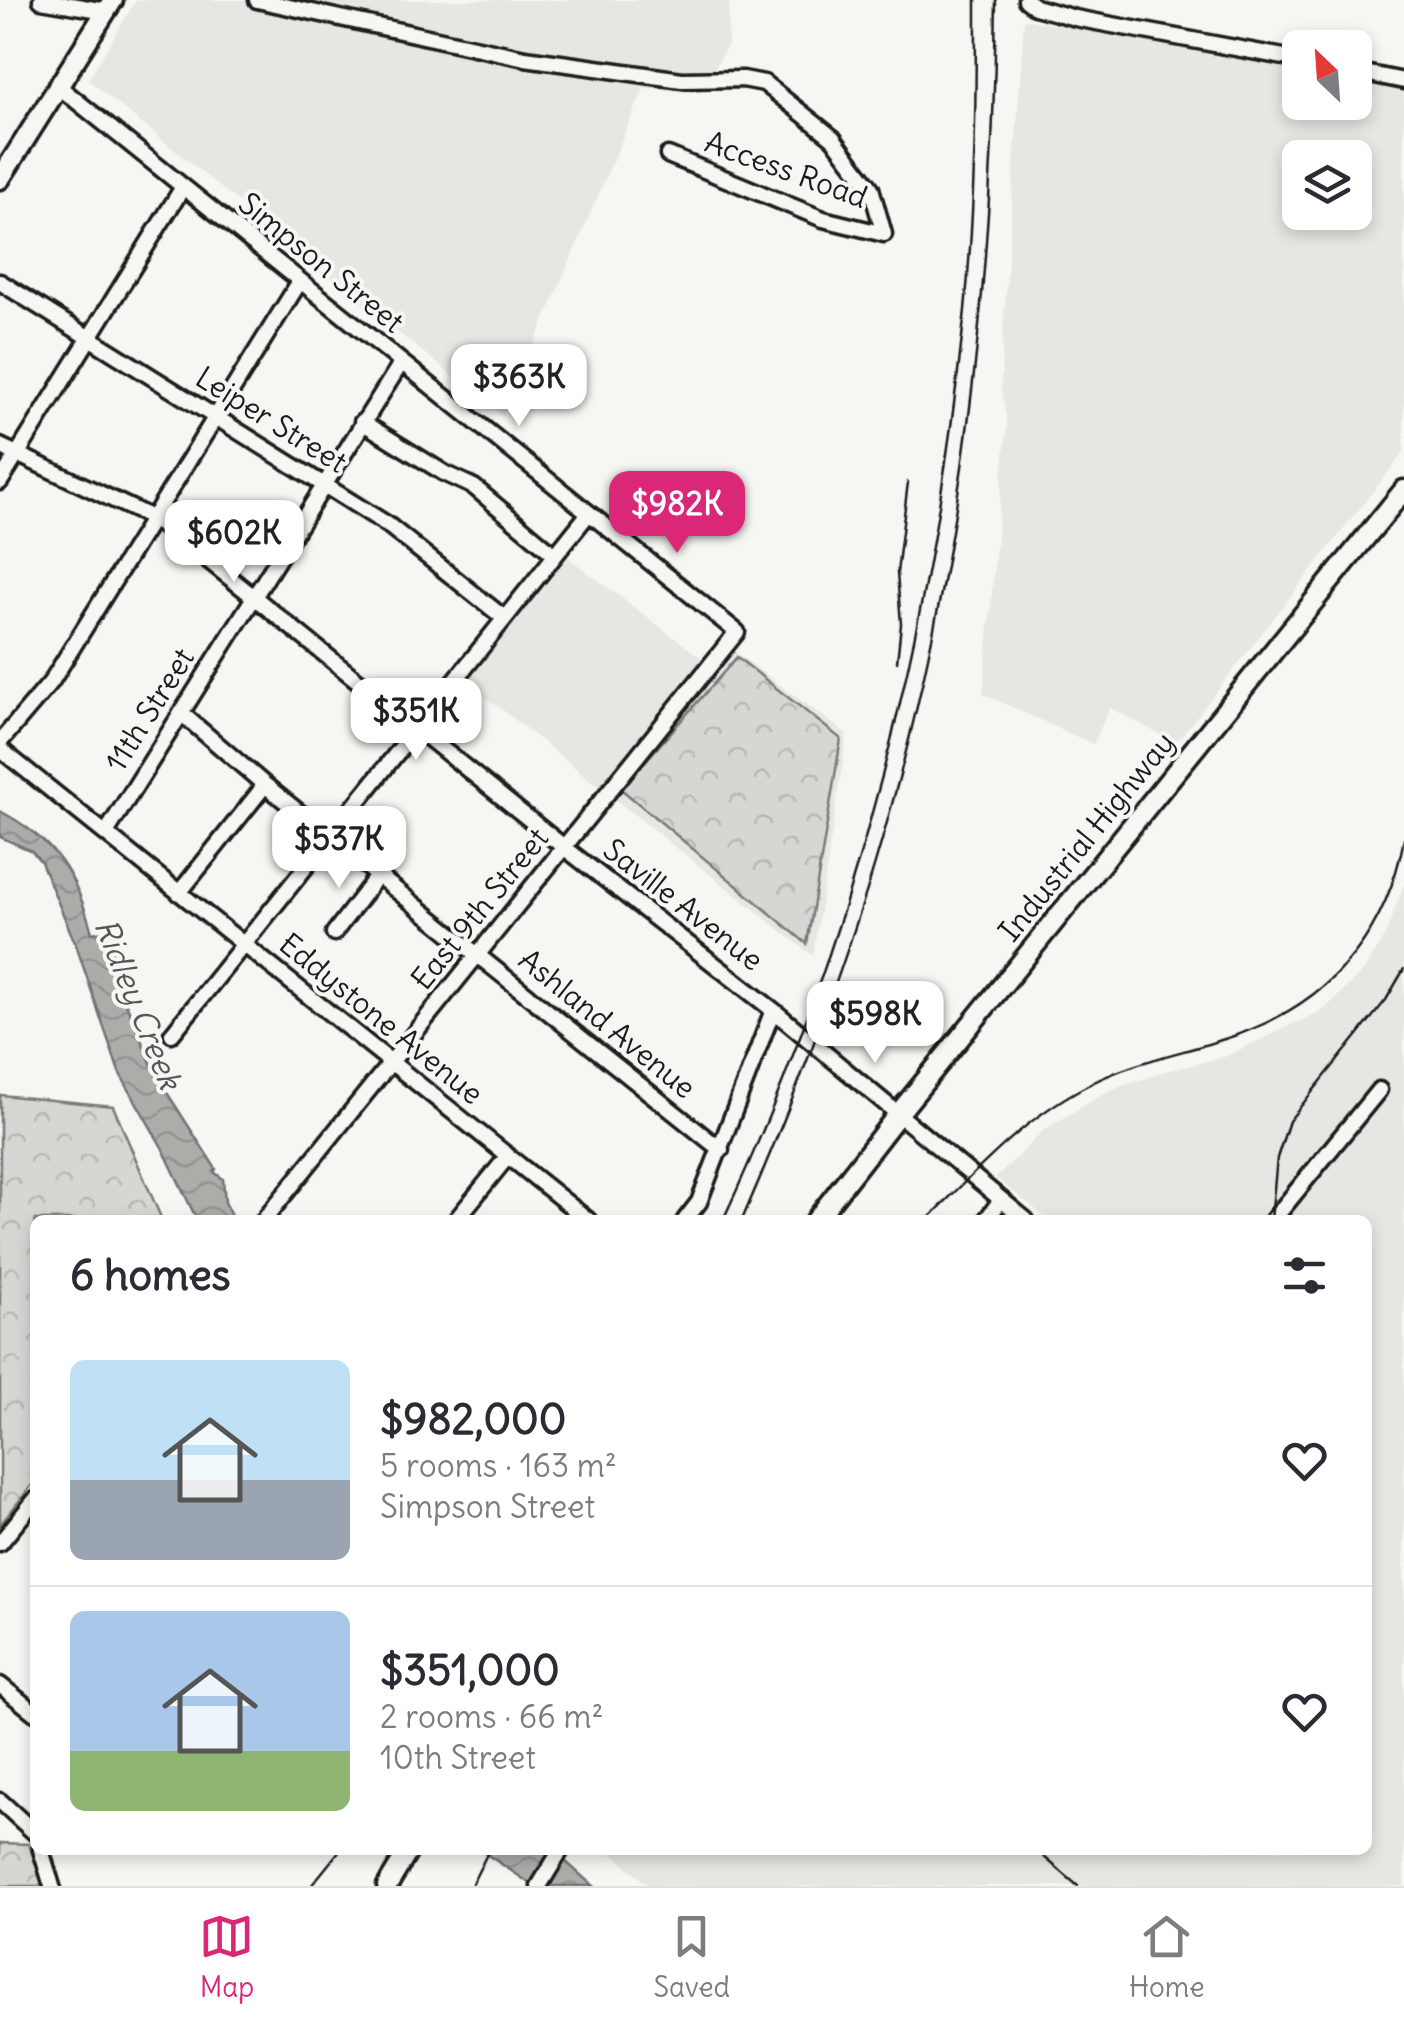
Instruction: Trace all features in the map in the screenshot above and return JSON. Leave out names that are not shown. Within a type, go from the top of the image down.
[{"type":"main road","points":[[0,179],[110,5]]},
{"type":"main road","name":"Industrial Highway","points":[[820,1215],[1404,490]]},
{"type":"main road","points":[[387,1886],[405,1855]]},
{"type":"street","points":[[40,0],[110,5]]},
{"type":"street","name":"Access Road","points":[[262,0],[525,58],[682,80],[743,79],[764,83],[833,138],[871,188],[884,234],[823,219],[668,155]]},
{"type":"street","points":[[1026,0],[1035,7],[1075,18],[1282,57]]},
{"type":"street","points":[[1372,74],[1404,81]]},
{"type":"street","name":"Simpson Street","points":[[58,86],[737,632]]},
{"type":"street","points":[[0,482],[183,187]]},
{"type":"street","points":[[0,746],[51,682],[300,281]]},
{"type":"street","name":"Leiper Street","points":[[0,282],[388,524],[504,618]]},
{"type":"street","name":"11th Street","points":[[106,833],[400,363]]},
{"type":"street","points":[[362,422],[474,487],[556,555]]},
{"type":"street","name":"Saville Avenue","points":[[0,446],[150,517],[773,1010],[1020,1215]]},
{"type":"street","points":[[172,1034],[589,513]]},
{"type":"street","name":"East 9th Street","points":[[268,1215],[737,632]]},
{"type":"street","name":"Ashland Avenue","points":[[181,713],[265,785],[721,1150]]},
{"type":"street","name":"Eddystone Avenue","points":[[0,746],[582,1215]]},
{"type":"street","points":[[180,893],[265,785]]},
{"type":"street","points":[[334,933],[378,876]]},
{"type":"street","points":[[689,1215],[699,1202],[721,1150],[773,1010]]},
{"type":"street","points":[[1277,1215],[1379,1090]]},
{"type":"street","points":[[460,1215],[508,1156]]},
{"type":"street","points":[[990,1215],[1001,1200]]},
{"type":"street","points":[[0,1543],[30,1506]]},
{"type":"street","points":[[0,1685],[30,1709]]},
{"type":"street","points":[[0,1801],[30,1828]]},
{"type":"street","points":[[43,1855],[52,1886]]},
{"type":"street","points":[[539,1886],[558,1855]]},
{"type":"shaded area","points":[[136,0],[729,0],[728,44],[702,91],[644,88],[503,417],[88,80]]},
{"type":"shaded area","points":[[1024,19],[1282,68],[1282,120],[1372,120],[1372,85],[1404,91],[1404,452],[1176,743],[1110,708],[1093,744],[983,694],[1007,423],[1001,388]]},
{"type":"shaded area","points":[[566,556],[719,671],[735,652],[847,734],[813,956],[467,682]]},
{"type":"shaded area","points":[[1404,884],[1404,1886],[649,1886],[614,1855],[1372,1855],[1372,1215],[1043,1215],[996,1178],[1044,1130],[1110,1090],[1224,1057],[1325,1009],[1365,969],[1386,933]]},
{"type":"green space","points":[[737,657],[841,739],[807,944],[621,789]]},
{"type":"green space","points":[[0,1095],[113,1106],[160,1215],[30,1215],[30,1487],[0,1525]]},
{"type":"green space","points":[[0,1843],[29,1844],[44,1886],[0,1886]]},
{"type":"water","points":[[0,811],[49,847],[71,877],[92,933],[104,931],[120,969],[123,996],[157,1077],[216,1169],[214,1172],[223,1179],[231,1215],[195,1215],[119,1072],[76,945],[41,862],[32,851],[0,837]]},
{"type":"water","points":[[488,1855],[559,1855],[593,1886],[534,1886]]},
{"type":"railway","points":[[725,1215],[771,1112],[813,1001],[850,889],[910,660],[933,544],[965,310],[973,194],[976,0]]},
{"type":"railway","points":[[744,1215],[804,1070],[858,918],[915,715],[937,614],[970,411],[981,309],[996,0]]},
{"type":"railway","points":[[897,662],[901,624],[897,573],[908,482]]},
{"type":"railway","points":[[932,1215],[1003,1145],[1067,1097],[1127,1068],[1242,1033],[1303,1002],[1329,981],[1369,933],[1396,873],[1404,839]]},
{"type":"railway","points":[[1271,1215],[1277,1158],[1289,1121],[1386,1000],[1404,969]]},
{"type":"railway","points":[[311,1886],[336,1855]]},
{"type":"railway","points":[[471,1886],[486,1855]]},
{"type":"railway","points":[[1042,1855],[1078,1886]]},
{"type":"water label","name":"Ridley Creek","points":[[138,1004]]}]
